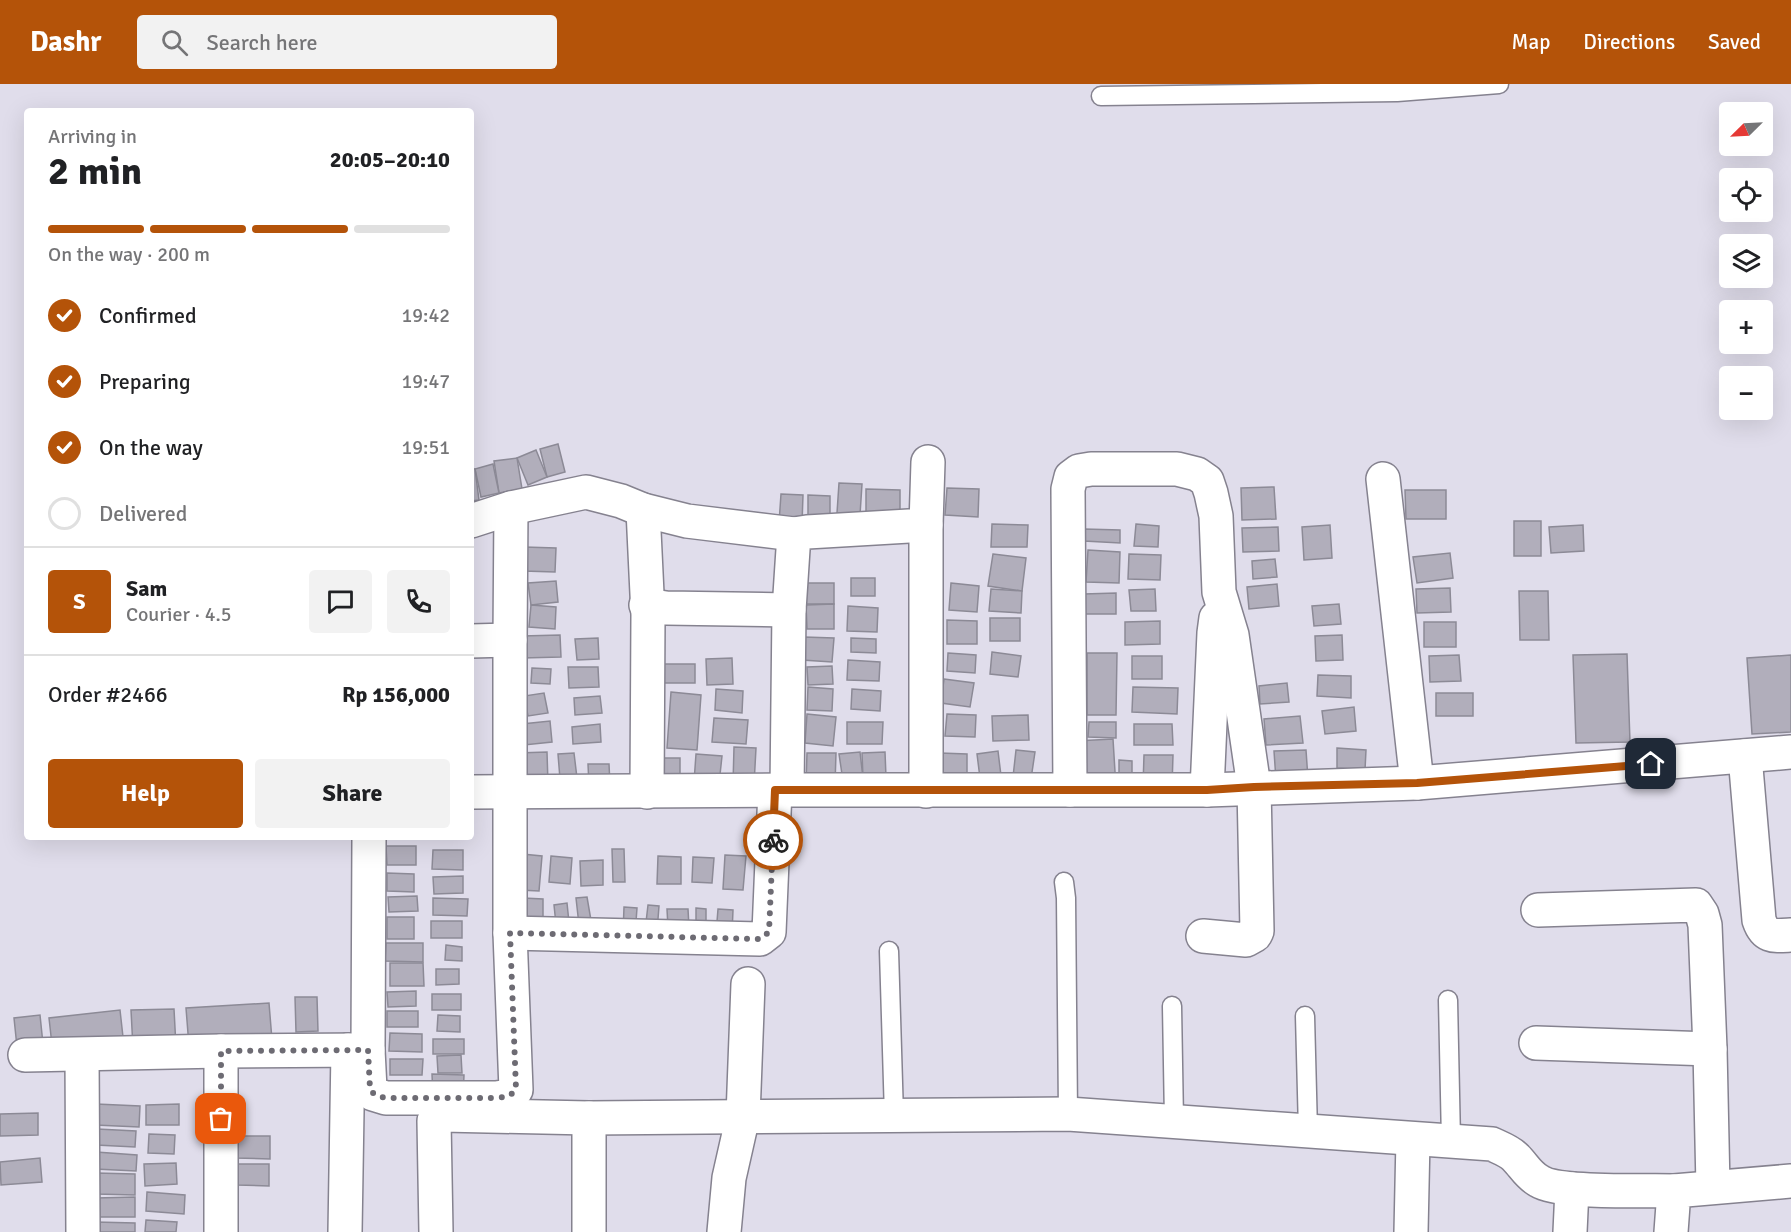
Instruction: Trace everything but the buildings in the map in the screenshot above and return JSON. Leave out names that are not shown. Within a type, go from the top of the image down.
[{"type":"street","points":[[926,791],[928,462]]},
{"type":"street","points":[[1070,790],[1068,489],[1071,477],[1079,471],[1091,469],[1177,469],[1197,474],[1207,481],[1216,516],[1219,592],[1214,633],[1207,790]]},
{"type":"street","points":[[1383,479],[1417,783]]},
{"type":"street","points":[[474,520],[512,508],[586,492],[687,521],[794,534],[926,525]]},
{"type":"street","points":[[358,1050],[370,1089],[376,1096],[386,1098],[496,1098],[508,1096],[516,1089],[510,933],[512,508]]},
{"type":"street","points":[[643,510],[648,615],[647,792]]},
{"type":"street","points":[[510,933],[760,939],[769,932],[781,790],[794,534]]},
{"type":"street","points":[[1203,936],[1246,940],[1257,931],[1254,787],[1232,635],[1219,592]]},
{"type":"street","points":[[646,605],[666,608],[789,610]]},
{"type":"street","points":[[474,641],[510,640]]},
{"type":"street","points":[[474,792],[1207,790],[1417,783],[1791,752]]},
{"type":"street","points":[[1745,756],[1759,920],[1763,931],[1770,934],[1791,935]]},
{"type":"street","points":[[345,1232],[358,1050],[369,840]]},
{"type":"street","points":[[1538,910],[1696,905],[1702,914],[1706,925],[1713,1187]]},
{"type":"street","points":[[724,1232],[729,1178],[743,1116],[748,984]]},
{"type":"street","points":[[1536,1043],[1710,1048]]},
{"type":"street","points":[[25,1055],[358,1050]]},
{"type":"street","points":[[221,1051],[221,1232]]},
{"type":"street","points":[[82,1055],[83,1232]]},
{"type":"street","points":[[436,1232],[434,1121],[435,1118],[443,1115],[589,1118],[1068,1114],[1492,1144],[1516,1158],[1527,1172],[1541,1183],[1572,1189],[1674,1191],[1791,1181]]},
{"type":"street","points":[[589,1118],[589,1232]]},
{"type":"street","points":[[1410,1232],[1413,1139]]},
{"type":"street","points":[[1570,1232],[1572,1189]]},
{"type":"street","points":[[1671,1232],[1674,1191]]},
{"type":"lane","points":[[1101,96],[1397,92],[1499,84]]},
{"type":"lane","points":[[1064,882],[1068,1114]]},
{"type":"lane","points":[[889,951],[894,1116]]},
{"type":"lane","points":[[1448,1000],[1451,1141]]},
{"type":"lane","points":[[1172,1006],[1174,1121]]},
{"type":"lane","points":[[1305,1016],[1308,1131]]},
{"type":"way so far","points":[[221,1119],[221,1051],[368,1050],[370,1089],[376,1096],[386,1098],[496,1098],[508,1096],[516,1089],[510,933],[760,939],[769,932],[773,840]]},
{"type":"route","points":[[773,840],[775,790],[1207,790],[1417,783],[1651,764]]}]
